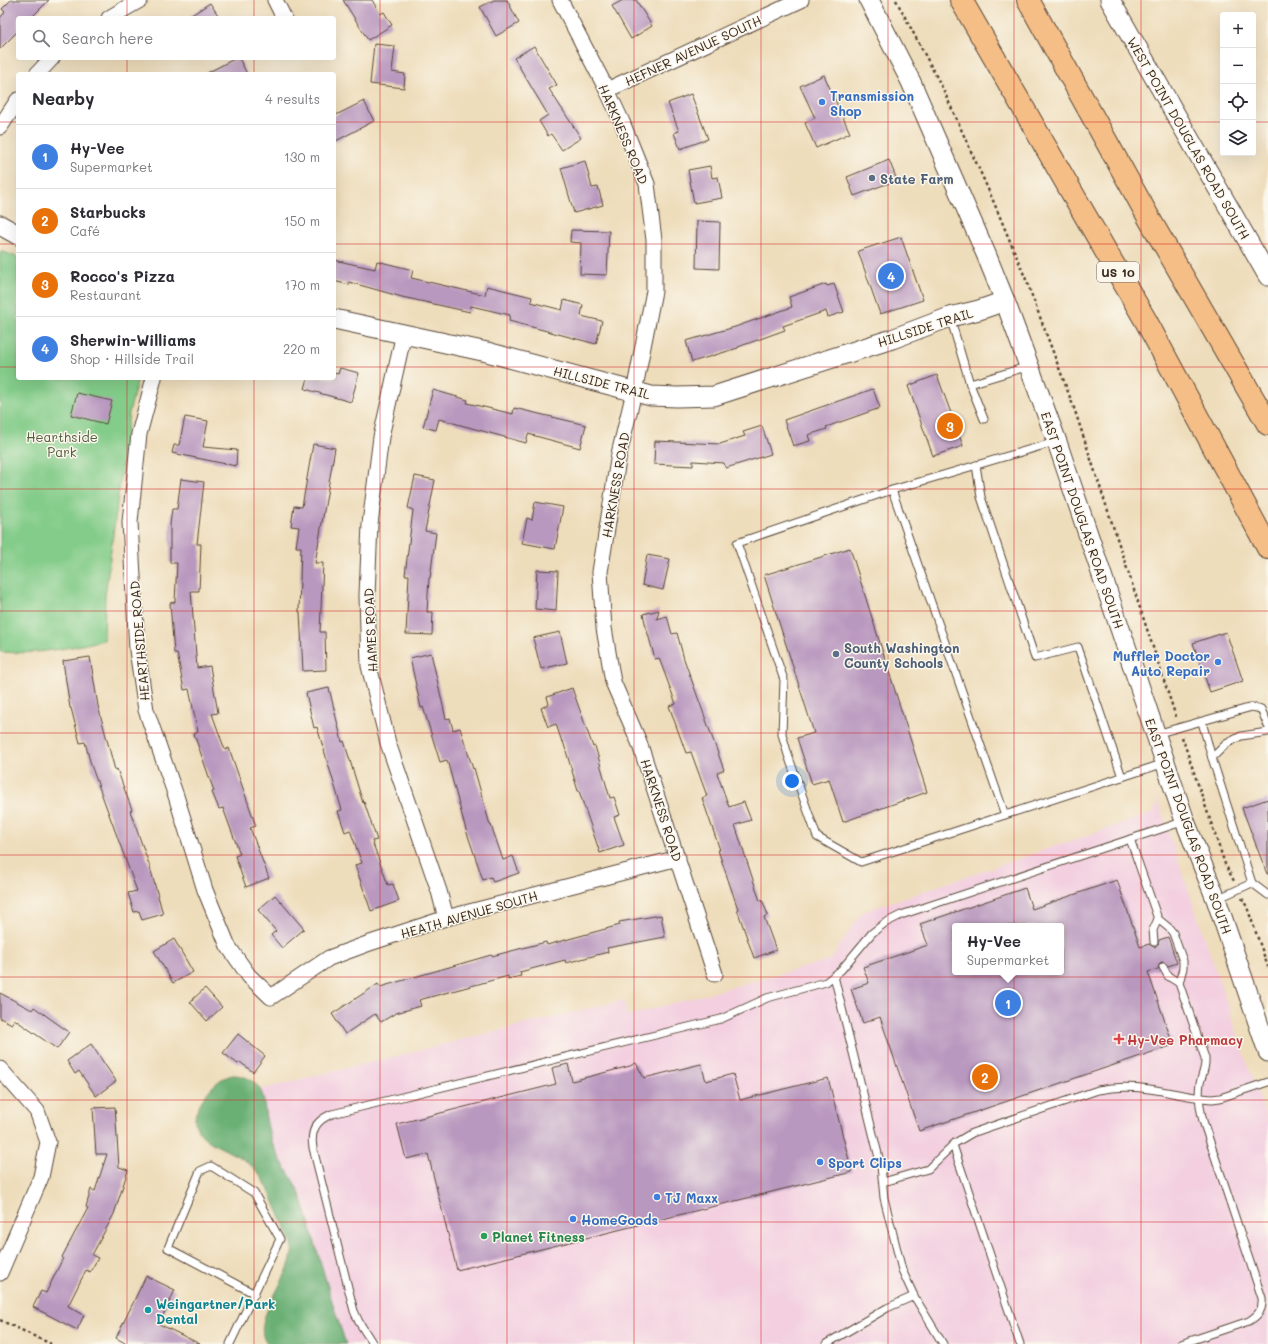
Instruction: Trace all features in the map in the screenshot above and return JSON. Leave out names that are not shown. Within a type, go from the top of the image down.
[{"type":"highway","name":"US 10","points":[[961,0],[1146,321],[1268,548]]},
{"type":"highway","points":[[1028,0],[1150,220],[1268,424]]},
{"type":"street","points":[[112,16],[140,0]]},
{"type":"street","points":[[275,0],[283,16]]},
{"type":"street","name":"HARKNESS ROAD","points":[[560,0],[607,90],[622,122],[647,184],[654,240],[654,291],[634,392],[619,454],[600,572],[604,628],[613,682],[639,742],[716,974]]},
{"type":"street","name":"HEFNER AVENUE SOUTH","points":[[607,90],[801,0]]},
{"type":"street","name":"EAST POINT DOUGLAS ROAD SOUTH","points":[[869,0],[910,82],[983,246],[1005,301],[1057,442],[1185,821],[1216,900],[1268,1052]]},
{"type":"street","name":"WEST POINT DOUGLAS ROAD SOUTH","points":[[1110,0],[1267,274]]},
{"type":"street","points":[[39,72],[50,60]]},
{"type":"street","points":[[0,127],[16,103]]},
{"type":"street","points":[[0,225],[16,233]]},
{"type":"street","name":"HILLSIDE TRAIL","points":[[336,319],[487,352],[634,392],[658,396],[677,397],[714,396],[892,339],[950,317],[1005,301]]},
{"type":"street","name":"HAMES ROAD","points":[[404,333],[381,436],[370,524],[367,595],[369,666],[388,743],[439,891],[446,918]]},
{"type":"street","name":"HEARTHSIDE ROAD","points":[[151,380],[140,434],[130,522],[138,650],[146,710],[176,796],[205,890],[228,946],[249,976],[271,997]]},
{"type":"street","name":"HEATH AVENUE SOUTH","points":[[271,997],[329,958],[367,944],[446,918],[678,858]]},
{"type":"street","points":[[0,1069],[37,1112],[48,1142],[41,1177],[0,1273]]},
{"type":"lane","points":[[950,317],[970,384],[984,419]]},
{"type":"lane","points":[[970,384],[1029,366]]},
{"type":"lane","points":[[1057,442],[892,490],[737,543],[784,680],[782,734],[788,755],[817,836],[861,862],[1166,763]]},
{"type":"lane","points":[[976,465],[981,497],[1035,658],[1078,647],[1122,777]]},
{"type":"lane","points":[[892,490],[1005,815]]},
{"type":"lane","points":[[1156,734],[1252,707],[1261,709],[1268,726]]},
{"type":"lane","points":[[1202,722],[1252,883],[1268,895]]},
{"type":"lane","points":[[1212,758],[1226,744],[1241,736],[1268,732]]},
{"type":"lane","points":[[373,1344],[354,1311],[322,1189],[312,1139],[313,1131],[319,1121],[332,1114],[716,1020],[767,998],[820,984],[841,970],[868,937],[880,926],[895,917],[1185,821]]},
{"type":"lane","points":[[1130,839],[1158,919],[1173,933],[1183,961],[1183,968],[1179,983],[1205,1058],[1205,1068],[1200,1086],[1203,1121],[1263,1302],[1260,1312],[1256,1317],[1249,1321],[1181,1344]]},
{"type":"lane","points":[[1216,900],[1252,883]]},
{"type":"lane","points":[[1154,942],[1153,930],[1158,919]]},
{"type":"lane","points":[[1163,967],[1168,976],[1179,983]]},
{"type":"lane","points":[[834,976],[881,1166],[884,1198],[902,1270],[914,1296],[943,1344]]},
{"type":"lane","points":[[883,1182],[928,1168],[953,1145],[972,1133],[1093,1091],[1125,1086],[1142,1087],[1200,1098],[1218,1098],[1268,1082]]},
{"type":"lane","points":[[953,1145],[1020,1344]]},
{"type":"lane","points":[[230,1344],[255,1294],[280,1239],[254,1193],[211,1166],[200,1171],[168,1248],[255,1294]]},
{"type":"lane","points":[[826,1344],[886,1308],[914,1296]]},
{"type":"path","points":[[896,0],[943,89],[1025,276],[1076,416],[1225,864],[1247,907],[1268,967]]},
{"type":"path","points":[[0,1320],[51,1344]]},
{"type":"shaded area","points":[[1156,795],[1268,1124],[1268,1344],[325,1344],[254,1091],[624,1000],[627,1016],[830,960],[862,912],[1153,813],[1157,804]]},
{"type":"green space","name":"Hearthside Park","points":[[0,251],[16,256],[16,380],[137,380],[129,413],[105,596],[104,640],[40,652],[0,652]]},
{"type":"green space","points":[[233,1075],[251,1080],[261,1091],[271,1140],[303,1202],[346,1344],[267,1344],[263,1334],[263,1322],[288,1268],[292,1255],[292,1243],[269,1190],[259,1174],[244,1160],[212,1143],[204,1137],[198,1130],[195,1121],[196,1111],[209,1091],[219,1081]]},
{"type":"building","points":[[11,0],[49,0],[33,16],[16,16],[16,33],[0,49],[0,18],[5,12],[2,9]]},
{"type":"building","points":[[343,0],[372,0],[380,14],[384,12],[392,25],[368,40]]},
{"type":"building","points":[[494,0],[507,0],[519,23],[496,36],[480,7]]},
{"type":"building","points":[[623,0],[636,0],[652,26],[631,39],[612,6]]},
{"type":"building","points":[[210,3],[219,16],[190,16]]},
{"type":"building","points":[[374,44],[395,46],[392,72],[405,74],[404,88],[370,84]]},
{"type":"building","points":[[534,46],[557,85],[549,89],[581,138],[562,150],[551,134],[548,136],[539,121],[548,115],[514,58]]},
{"type":"building","points":[[232,60],[240,60],[246,72],[209,72]]},
{"type":"building","name":"Transmission Shop","points":[[824,75],[850,133],[816,148],[805,123],[815,118],[800,86]]},
{"type":"building","points":[[691,94],[708,139],[680,149],[674,133],[679,131],[668,103]]},
{"type":"building","points":[[364,101],[374,121],[336,141],[336,115]]},
{"type":"building","name":"State Farm","points":[[889,160],[897,180],[854,196],[847,177]]},
{"type":"building","points":[[585,161],[592,188],[598,187],[603,205],[574,213],[561,168]]},
{"type":"building","points":[[710,166],[712,178],[718,177],[722,198],[694,203],[688,170]]},
{"type":"building","points":[[697,221],[720,222],[719,269],[696,268]]},
{"type":"building","points":[[571,230],[609,231],[607,275],[580,274],[581,243],[570,242]]},
{"type":"building","points":[[901,237],[923,300],[880,314],[858,251]]},
{"type":"building","points":[[336,260],[375,269],[377,261],[413,270],[411,278],[485,295],[487,286],[532,297],[531,302],[562,310],[564,300],[583,305],[581,316],[602,321],[596,344],[509,321],[510,315],[471,306],[470,312],[402,297],[349,282],[349,285],[336,282]]},
{"type":"building","points":[[826,284],[827,286],[834,284],[844,312],[828,317],[826,311],[783,326],[785,330],[738,348],[692,362],[686,341],[735,327],[792,307],[789,297]]},
{"type":"building","points":[[340,368],[359,373],[351,402],[305,389],[307,380],[336,380],[336,374],[338,374]]},
{"type":"building","points":[[937,375],[963,446],[933,456],[908,386]]},
{"type":"building","points":[[873,389],[880,408],[826,427],[827,429],[808,435],[810,441],[793,446],[784,420]]},
{"type":"building","points":[[433,390],[468,400],[467,403],[513,414],[514,408],[586,425],[580,448],[528,434],[526,443],[439,419],[436,430],[423,427]]},
{"type":"building","points":[[77,393],[112,401],[106,424],[71,415]]},
{"type":"building","points":[[185,417],[208,421],[203,447],[237,450],[236,466],[172,453],[174,445],[179,445]]},
{"type":"building","points":[[762,426],[771,454],[726,468],[724,463],[693,461],[693,466],[654,464],[655,441],[720,444],[745,436],[743,432]]},
{"type":"building","points":[[313,444],[335,448],[315,563],[323,563],[320,632],[325,632],[326,670],[303,671],[299,612],[301,547],[296,547],[299,527],[291,526],[294,506],[302,507]]},
{"type":"building","points":[[415,476],[435,480],[425,531],[436,533],[429,578],[427,612],[433,612],[432,635],[406,634],[409,575],[405,575],[413,510],[408,508]]},
{"type":"building","points":[[181,479],[204,482],[197,544],[201,544],[199,591],[191,591],[197,668],[210,666],[218,713],[212,714],[225,750],[229,748],[256,826],[250,828],[269,878],[246,887],[235,856],[240,854],[223,808],[219,809],[212,792],[214,791],[194,734],[198,732],[189,689],[184,690],[177,653],[174,653],[170,603],[175,602],[177,563],[170,563],[170,525],[172,509],[177,509]]},
{"type":"building","points":[[535,502],[563,507],[555,549],[522,543],[527,518],[532,520]]},
{"type":"building","name":"South Washington County Schools","points":[[850,548],[927,792],[843,822],[829,779],[812,784],[797,738],[814,733],[764,575]]},
{"type":"building","points":[[647,555],[670,559],[663,590],[642,585]]},
{"type":"building","points":[[537,570],[558,571],[556,611],[535,609]]},
{"type":"building","points":[[659,610],[657,619],[667,616],[672,634],[677,633],[684,659],[724,770],[717,773],[729,807],[744,802],[751,820],[735,825],[760,901],[762,900],[768,915],[764,917],[776,950],[754,958],[702,798],[707,796],[691,752],[686,753],[669,706],[676,704],[659,658],[655,659],[646,627],[643,614]]},
{"type":"building","points":[[560,632],[567,663],[541,669],[533,638]]},
{"type":"building","name":"Muffler Doctor Auto Repair","points":[[1226,632],[1243,681],[1210,692],[1193,643]]},
{"type":"building","points":[[431,653],[446,719],[450,718],[453,730],[460,728],[473,769],[474,768],[490,825],[503,860],[513,856],[519,873],[493,882],[491,877],[483,880],[466,830],[447,760],[440,762],[423,707],[421,708],[410,658]]},
{"type":"building","points":[[90,657],[98,706],[115,770],[117,769],[132,810],[130,811],[149,864],[163,914],[142,920],[139,911],[134,912],[128,893],[137,891],[91,765],[85,742],[80,743],[70,708],[63,661]]},
{"type":"building","points":[[329,688],[342,742],[344,741],[363,803],[364,802],[377,840],[372,841],[388,885],[393,884],[399,901],[371,911],[355,865],[362,863],[350,830],[345,832],[338,811],[342,810],[317,727],[314,728],[306,693]]},
{"type":"building","points":[[572,688],[593,747],[595,746],[610,798],[614,797],[620,815],[614,817],[624,845],[600,853],[578,791],[563,741],[562,742],[556,724],[548,727],[541,708],[549,704],[547,697]]},
{"type":"building","points":[[1268,799],[1268,874],[1267,874],[1242,808]]},
{"type":"building","points":[[1117,880],[1140,947],[1149,944],[1155,947],[1159,940],[1168,937],[1177,963],[1168,966],[1161,962],[1158,969],[1148,972],[1173,1045],[919,1131],[880,1017],[863,1023],[851,989],[869,983],[863,967],[928,945],[920,924],[1025,888],[1032,909]]},
{"type":"building","points":[[275,895],[304,929],[282,948],[271,935],[276,931],[258,910]]},
{"type":"building","points":[[661,915],[665,937],[607,948],[608,952],[566,963],[565,960],[520,972],[521,976],[508,979],[508,976],[419,1000],[421,1006],[396,1013],[381,1022],[375,1014],[345,1034],[332,1014],[378,984],[380,987],[491,955],[492,956],[546,942],[547,945],[620,925],[619,922]]},
{"type":"building","points":[[174,939],[193,972],[173,983],[154,951]]},
{"type":"building","points":[[205,988],[222,1007],[207,1021],[190,1002]]},
{"type":"building","points":[[0,993],[32,1010],[34,1007],[69,1032],[57,1049],[14,1019],[12,1024],[0,1018]]},
{"type":"building","points":[[238,1034],[265,1056],[253,1072],[240,1062],[238,1064],[223,1053]]},
{"type":"building","points":[[91,1044],[116,1081],[96,1096],[79,1071],[75,1074],[67,1061]]},
{"type":"building","points":[[636,1063],[644,1078],[701,1064],[706,1081],[733,1074],[740,1100],[828,1078],[852,1172],[457,1270],[428,1154],[406,1159],[397,1124],[556,1084],[552,1068],[568,1064],[572,1081],[630,1066]]},
{"type":"building","points":[[115,1107],[119,1167],[128,1170],[114,1214],[92,1255],[98,1258],[90,1272],[86,1270],[68,1306],[84,1315],[77,1330],[33,1307],[41,1291],[46,1293],[63,1258],[62,1257],[88,1208],[86,1207],[91,1189],[95,1191],[107,1154],[96,1154],[93,1108]]},
{"type":"building","name":"Weingartner/Park Dental","points":[[146,1276],[175,1290],[159,1324],[200,1344],[127,1344],[116,1338]]},
{"type":"place","name":"Transmission Shop","points":[[822,102]]},
{"type":"place","name":"State Farm","points":[[872,178]]},
{"type":"place","name":"Sherwin-Williams","points":[[891,276]]},
{"type":"place","name":"Rocco's Pizza","points":[[950,426]]},
{"type":"place","name":"South Washington County Schools","points":[[836,654]]},
{"type":"place","name":"Muffler Doctor Auto Repair","points":[[1218,662]]},
{"type":"place","name":"Hy-Vee","points":[[1008,1003]]},
{"type":"place","name":"Hy-Vee Pharmacy","points":[[1119,1039]]},
{"type":"place","name":"Starbucks","points":[[985,1077]]},
{"type":"place","name":"Sport Clips","points":[[820,1162]]},
{"type":"place","name":"TJ Maxx","points":[[657,1197]]},
{"type":"place","name":"HomeGoods","points":[[573,1219]]},
{"type":"place","name":"Planet Fitness","points":[[484,1236]]},
{"type":"place","name":"Weingartner/Park Dental","points":[[148,1310]]}]
